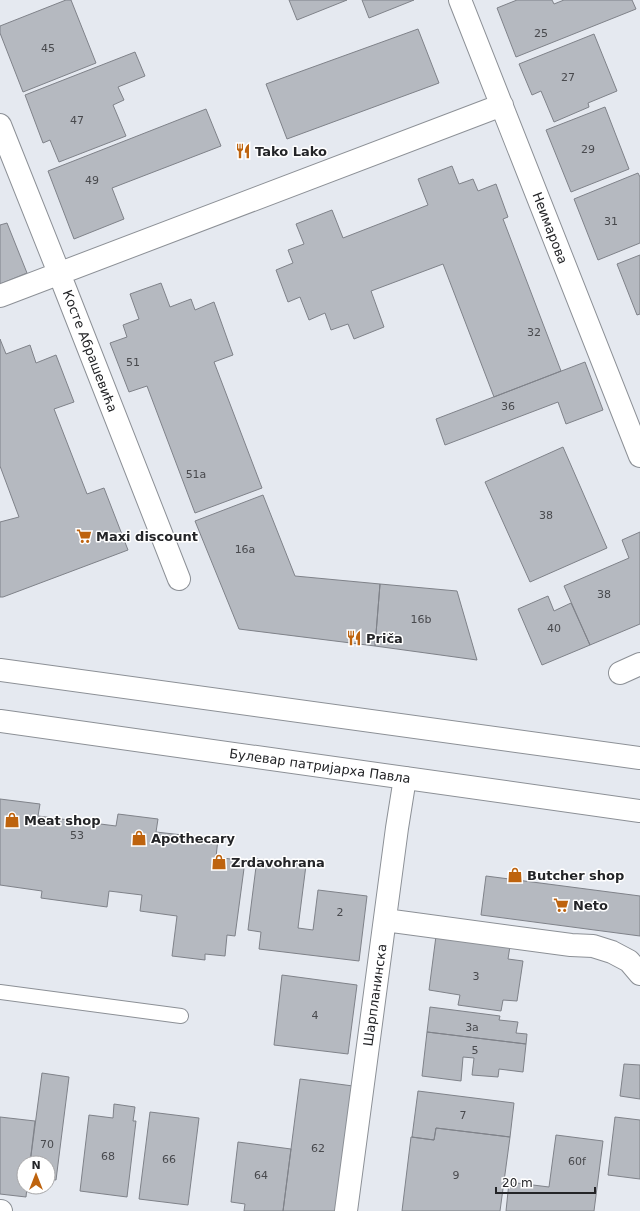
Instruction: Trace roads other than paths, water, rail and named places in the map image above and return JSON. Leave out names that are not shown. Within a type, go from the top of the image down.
[{"type":"street","name":"Неимарова","points":[[460,0],[640,456]]},
{"type":"street","points":[[0,296],[502,105]]},
{"type":"street","name":"Косте Абрашевића","points":[[0,125],[179,579]]},
{"type":"street","points":[[620,673],[640,664]]},
{"type":"street","points":[[0,670],[640,758]]},
{"type":"street","name":"Булевар патријарха Павла","points":[[0,721],[640,811]]},
{"type":"street","name":"Шарпланинска","points":[[346,1211],[405,778]]},
{"type":"street","points":[[385,920],[571,945],[593,946],[630,960],[640,974]]},
{"type":"lane","points":[[0,992],[181,1016]]},
{"type":"place","name":"Tako Lako","points":[[243,151]]},
{"type":"place","name":"Maxi discount","points":[[84,536]]},
{"type":"place","name":"Priča","points":[[354,638]]},
{"type":"place","name":"Meat shop","points":[[12,820]]},
{"type":"place","name":"Apothecary","points":[[139,838]]},
{"type":"place","name":"Zrdavohrana","points":[[219,862]]},
{"type":"place","name":"Butcher shop","points":[[515,875]]},
{"type":"place","name":"Neto","points":[[561,905]]}]
